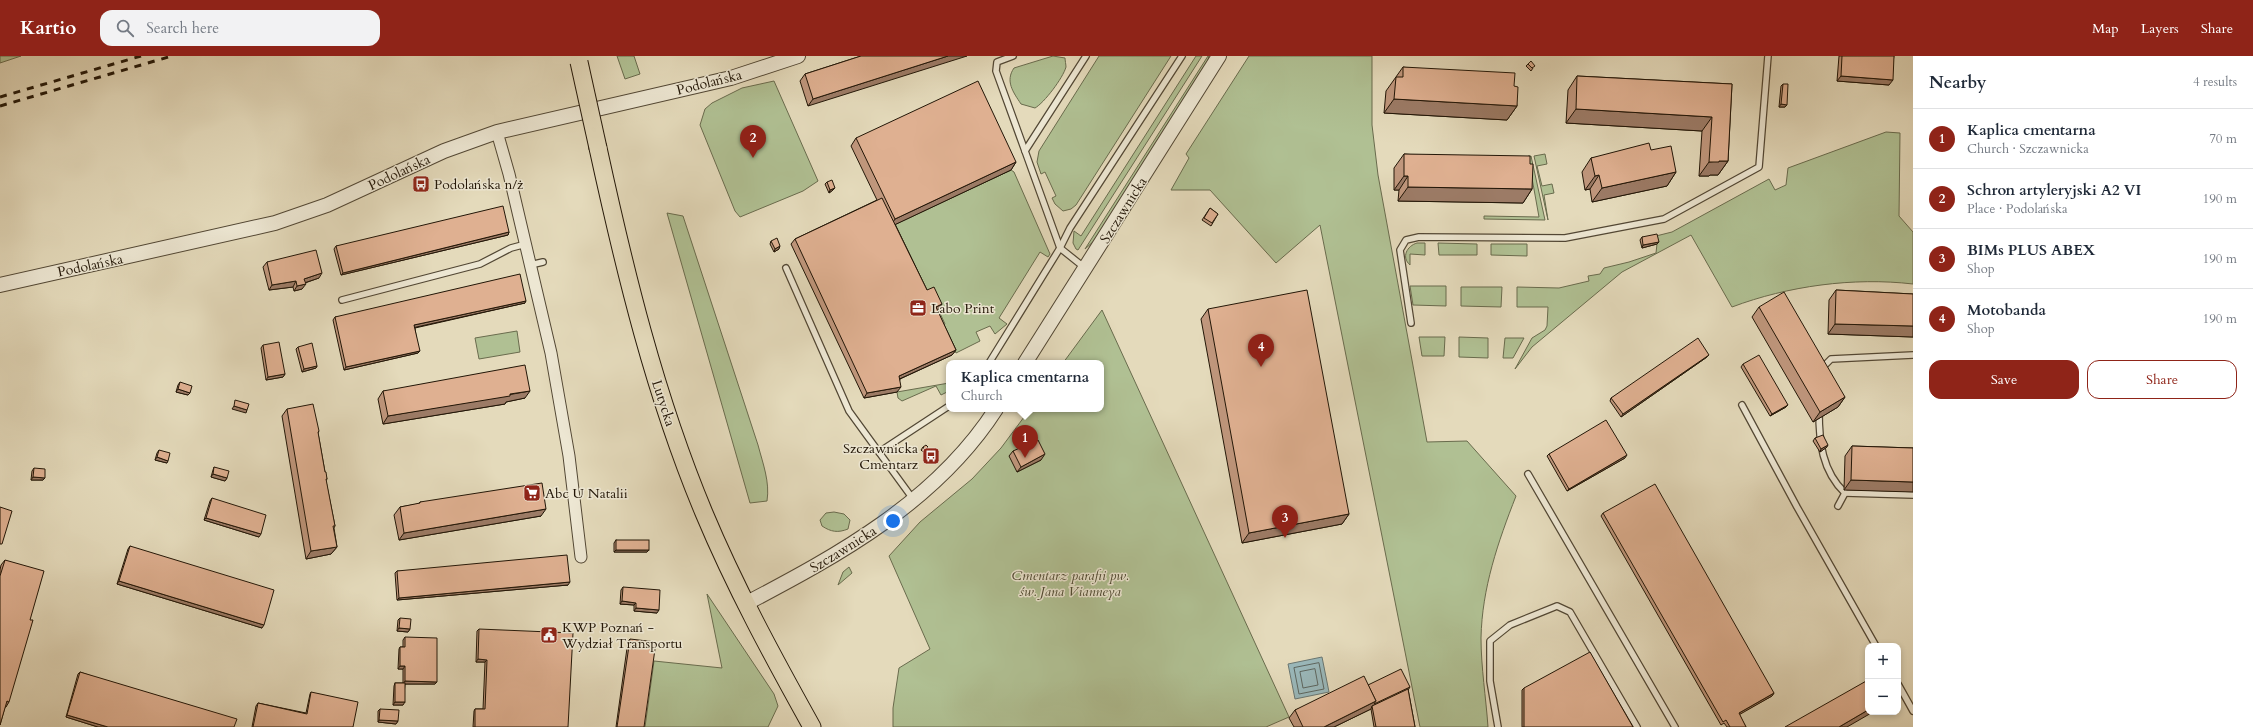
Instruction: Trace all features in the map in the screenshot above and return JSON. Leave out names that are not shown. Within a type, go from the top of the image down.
[{"type":"main road","name":"Lutycka","points":[[579,59],[622,256],[649,355],[675,434],[704,513],[745,604],[812,727]]},
{"type":"street","name":"Podolańska","points":[[0,285],[275,223],[327,205],[444,151],[497,132],[731,78],[798,56]]},
{"type":"street","name":"Szczawnicka","points":[[1027,360],[1086,269],[1219,56]]},
{"type":"street","points":[[497,132],[509,174],[551,354],[566,438],[581,557]]},
{"type":"street","name":"Szczawnicka","points":[[745,604],[841,552],[870,534],[913,499],[962,453],[994,412]]},
{"type":"lane","points":[[1013,56],[997,62],[996,71],[1060,248],[1086,269]]},
{"type":"lane","points":[[1025,150],[1086,56]]},
{"type":"lane","points":[[991,360],[1060,248],[1070,228],[1182,56]]},
{"type":"lane","points":[[1411,323],[1400,250],[1406,240],[1419,236],[1565,238],[1664,219],[1760,167],[1768,56]]},
{"type":"lane","points":[[342,300],[480,264],[511,248],[526,244]]},
{"type":"lane","points":[[530,265],[543,262]]},
{"type":"lane","points":[[786,268],[849,411],[913,499]]},
{"type":"lane","points":[[1820,376],[1820,369],[1830,360],[1913,355]]},
{"type":"lane","points":[[1742,405],[1797,507],[1874,643]]},
{"type":"lane","points":[[1820,406],[1819,428],[1823,461],[1831,477],[1845,493],[1913,495]]},
{"type":"lane","points":[[879,452],[946,408]]},
{"type":"lane","points":[[1528,474],[1676,727]]},
{"type":"lane","points":[[1838,506],[1845,493]]},
{"type":"lane","points":[[1498,727],[1490,681],[1490,641],[1510,625],[1557,606],[1570,612],[1637,727]]},
{"type":"lane","points":[[1901,689],[1913,711]]},
{"type":"green space","points":[[0,56],[21,56],[0,63]]},
{"type":"green space","points":[[617,56],[634,56],[640,74],[625,79]]},
{"type":"green space","points":[[1053,56],[1065,58],[1066,67],[1057,83],[1048,96],[1035,108],[1021,104],[1013,91],[1010,82],[1011,73],[1014,68]]},
{"type":"green space","points":[[1099,56],[1171,56],[1076,205],[1071,209],[1063,211],[1055,204],[1052,198],[1056,196],[1045,172],[1041,174],[1037,162],[1039,151]]},
{"type":"green space","points":[[1196,56],[1202,56],[1078,250],[1076,249],[1073,243],[1074,231],[1081,236]]},
{"type":"green space","points":[[1208,56],[1206,67],[1094,241],[1085,249]]},
{"type":"green space","points":[[1249,56],[1372,56],[1372,125],[1378,175],[1427,442],[1467,441],[1516,496],[1497,548],[1484,601],[1481,638],[1488,727],[1420,727],[1320,225],[1276,263],[1210,190],[1171,190],[1189,158],[1186,154]]},
{"type":"green space","points":[[774,81],[818,181],[803,191],[740,217],[735,211],[700,125],[705,109],[712,103],[742,88]]},
{"type":"green space","points":[[1886,132],[1900,133],[1899,216],[1913,232],[1913,284],[1867,282],[1821,285],[1775,294],[1732,307],[1691,235],[1622,272],[1532,347],[1515,369],[1532,338],[1545,330],[1547,326],[1548,307],[1517,307],[1517,287],[1559,288],[1589,281],[1588,276],[1600,274],[1604,268],[1656,253],[1656,236],[1672,232],[1769,179],[1775,190],[1786,185],[1788,168]]},
{"type":"green space","points":[[1545,154],[1547,164],[1537,166],[1542,186],[1552,184],[1554,193],[1544,195],[1548,220],[1534,156]]},
{"type":"green space","points":[[1528,156],[1531,156],[1545,220],[1484,219],[1484,216],[1539,217]]},
{"type":"green space","points":[[1011,170],[1014,172],[1050,254],[1048,257],[1040,252],[999,318],[1007,324],[995,334],[990,326],[976,332],[980,341],[956,353],[943,326],[945,324],[930,292],[923,295],[890,227]]},
{"type":"green space","points":[[667,213],[683,216],[758,445],[767,480],[767,501],[750,503]]},
{"type":"green space","points":[[1425,243],[1425,255],[1410,254],[1410,265],[1406,259],[1406,252],[1413,244]]},
{"type":"green space","points":[[1438,243],[1477,244],[1477,255],[1439,255]]},
{"type":"green space","points":[[1491,244],[1527,244],[1527,256],[1491,255]]},
{"type":"green space","points":[[1410,286],[1446,286],[1446,306],[1413,305]]},
{"type":"green space","points":[[1461,287],[1502,287],[1501,307],[1461,306]]},
{"type":"green space","name":"Cmentarz parafii pw. św. Jana Vianneya","points":[[1102,310],[1289,717],[1266,727],[893,727],[893,708],[899,668],[930,649],[889,556],[920,522],[972,479],[1001,448],[1028,412],[1104,412],[1104,360],[1065,360]]},
{"type":"green space","points":[[517,331],[520,352],[479,359],[475,338]]},
{"type":"green space","points":[[1419,337],[1445,337],[1444,356],[1422,356]]},
{"type":"green space","points":[[1459,337],[1488,338],[1488,358],[1459,357]]},
{"type":"green space","points":[[1505,338],[1524,338],[1513,358],[1503,358]]},
{"type":"green space","points":[[946,384],[946,392],[941,395],[936,386],[902,401],[898,398],[897,392]]},
{"type":"green space","points":[[834,512],[844,514],[850,520],[848,529],[835,531],[828,530],[822,526],[820,520],[826,513]]},
{"type":"green space","points":[[849,567],[852,573],[838,585],[843,572]]},
{"type":"green space","points":[[707,594],[774,694],[778,706],[768,727],[645,727],[654,661],[722,668]]},
{"type":"water","points":[[1322,657],[1329,692],[1295,699],[1288,664]]},
{"type":"building","points":[[861,56],[948,56],[813,99],[805,74]]},
{"type":"building","points":[[1842,56],[1894,56],[1893,80],[1841,76]]},
{"type":"building","points":[[1531,61],[1535,66],[1532,68],[1528,64]]},
{"type":"building","points":[[1403,67],[1515,73],[1514,86],[1518,87],[1517,106],[1394,99],[1396,77],[1403,77]]},
{"type":"building","points":[[1577,76],[1732,84],[1728,161],[1709,162],[1712,117],[1576,109]]},
{"type":"building","points":[[978,81],[1016,162],[895,219],[856,138]]},
{"type":"building","points":[[1783,84],[1788,84],[1787,105],[1781,104]]},
{"type":"building","points":[[1649,143],[1651,150],[1671,146],[1676,172],[1602,188],[1599,175],[1595,176],[1591,158]]},
{"type":"building","points":[[1404,154],[1530,156],[1530,164],[1533,164],[1532,189],[1408,187],[1408,176],[1404,176]]},
{"type":"building","points":[[832,180],[835,188],[830,190],[827,182]]},
{"type":"building","points":[[882,198],[927,290],[934,287],[942,304],[936,307],[956,350],[899,376],[901,387],[867,393],[795,239]]},
{"type":"building","points":[[503,206],[509,232],[343,273],[336,246]]},
{"type":"building","points":[[1210,208],[1218,214],[1212,223],[1204,218]]},
{"type":"building","points":[[1657,234],[1659,242],[1643,245],[1642,237]]},
{"type":"building","points":[[777,238],[780,246],[775,249],[771,241]]},
{"type":"building","points":[[316,250],[322,273],[304,279],[306,284],[297,286],[296,281],[272,285],[267,262]]},
{"type":"building","points":[[520,274],[526,301],[414,325],[420,351],[346,367],[335,317]]},
{"type":"building","points":[[1307,290],[1349,514],[1249,533],[1208,309]]},
{"type":"building","points":[[1836,290],[1913,294],[1913,326],[1835,324]]},
{"type":"building","points":[[1784,292],[1845,397],[1820,412],[1759,307]]},
{"type":"building","points":[[1698,338],[1709,355],[1623,414],[1611,398]]},
{"type":"building","points":[[279,342],[285,374],[268,377],[263,345]]},
{"type":"building","points":[[312,343],[317,366],[304,369],[298,347]]},
{"type":"building","points":[[1759,355],[1788,405],[1772,414],[1743,364]]},
{"type":"building","points":[[525,365],[530,391],[510,394],[510,396],[388,416],[383,391]]},
{"type":"building","points":[[180,382],[192,386],[190,393],[178,389]]},
{"type":"building","points":[[235,400],[249,404],[247,410],[234,406]]},
{"type":"building","points":[[313,404],[326,472],[337,547],[311,551],[287,409]]},
{"type":"building","points":[[1606,420],[1627,455],[1569,489],[1549,454]]},
{"type":"building","points":[[1823,435],[1828,445],[1821,449],[1815,438]]},
{"type":"building","points":[[1038,440],[1045,454],[1021,467],[1013,451]]},
{"type":"building","points":[[926,445],[928,447],[925,450],[923,447]]},
{"type":"building","points":[[1852,446],[1913,448],[1913,482],[1851,480]]},
{"type":"building","points":[[159,450],[170,453],[168,461],[157,457]]},
{"type":"building","points":[[214,467],[229,471],[227,478],[213,474]]},
{"type":"building","points":[[34,468],[45,469],[45,478],[33,477]]},
{"type":"building","points":[[542,483],[546,509],[404,533],[400,507],[420,502]]},
{"type":"building","points":[[1655,484],[1774,693],[1739,713],[1746,727],[1730,727],[1726,720],[1723,722],[1603,513]]},
{"type":"building","points":[[212,498],[266,515],[261,534],[206,518]]},
{"type":"building","points":[[0,507],[12,511],[2,544],[0,544]]},
{"type":"building","points":[[616,540],[649,540],[649,550],[616,550]]},
{"type":"building","points":[[130,546],[274,590],[264,625],[119,581]]},
{"type":"building","points":[[567,555],[570,582],[399,598],[397,571]]},
{"type":"building","points":[[5,560],[44,571],[30,620],[33,620],[9,702],[7,701],[0,725],[0,576]]},
{"type":"building","points":[[623,587],[660,590],[659,610],[636,608],[636,603],[622,601]]},
{"type":"building","points":[[400,618],[411,619],[410,629],[399,628]]},
{"type":"building","points":[[479,629],[573,633],[568,727],[475,727],[475,709],[485,709],[487,660],[478,659]]},
{"type":"building","points":[[405,637],[437,638],[437,682],[405,681],[405,666],[400,666],[400,647],[405,647]]},
{"type":"building","points":[[630,639],[656,642],[644,727],[617,727]]},
{"type":"building","points":[[1590,652],[1633,727],[1524,727],[1524,688]]},
{"type":"building","points":[[1401,669],[1410,687],[1374,704],[1376,701],[1368,685]]},
{"type":"building","points":[[80,672],[237,719],[234,727],[108,727],[67,715]]},
{"type":"building","points":[[1364,676],[1376,701],[1324,727],[1303,727],[1295,710]]},
{"type":"building","points":[[1865,682],[1865,712],[1839,727],[1785,727]]},
{"type":"building","points":[[395,683],[405,683],[405,702],[395,702]]},
{"type":"building","points":[[1408,689],[1415,727],[1376,727],[1372,706]]},
{"type":"building","points":[[311,692],[358,702],[353,727],[253,727],[258,703],[307,714]]},
{"type":"building","points":[[380,709],[399,710],[398,721],[379,720]]},
{"type":"railway","points":[[0,97],[141,56]]},
{"type":"railway","points":[[0,106],[172,56]]},
{"type":"place","name":"Schron artyleryjski A2 VI","points":[[753,158]]},
{"type":"place","name":"Podolańska n/ż","points":[[421,184]]},
{"type":"place","name":"Labo Print","points":[[918,308]]},
{"type":"place","name":"Motobanda","points":[[1261,367]]},
{"type":"place","name":"Szczawnicka Cmentarz","points":[[931,456]]},
{"type":"place","name":"Kaplica cmentarna","points":[[1025,458]]},
{"type":"place","name":"Abc U Natalii","points":[[532,493]]},
{"type":"place","name":"BIMs PLUS ABEX","points":[[1285,538]]},
{"type":"place","name":"KWP Poznań - Wydział Transportu","points":[[549,635]]}]
